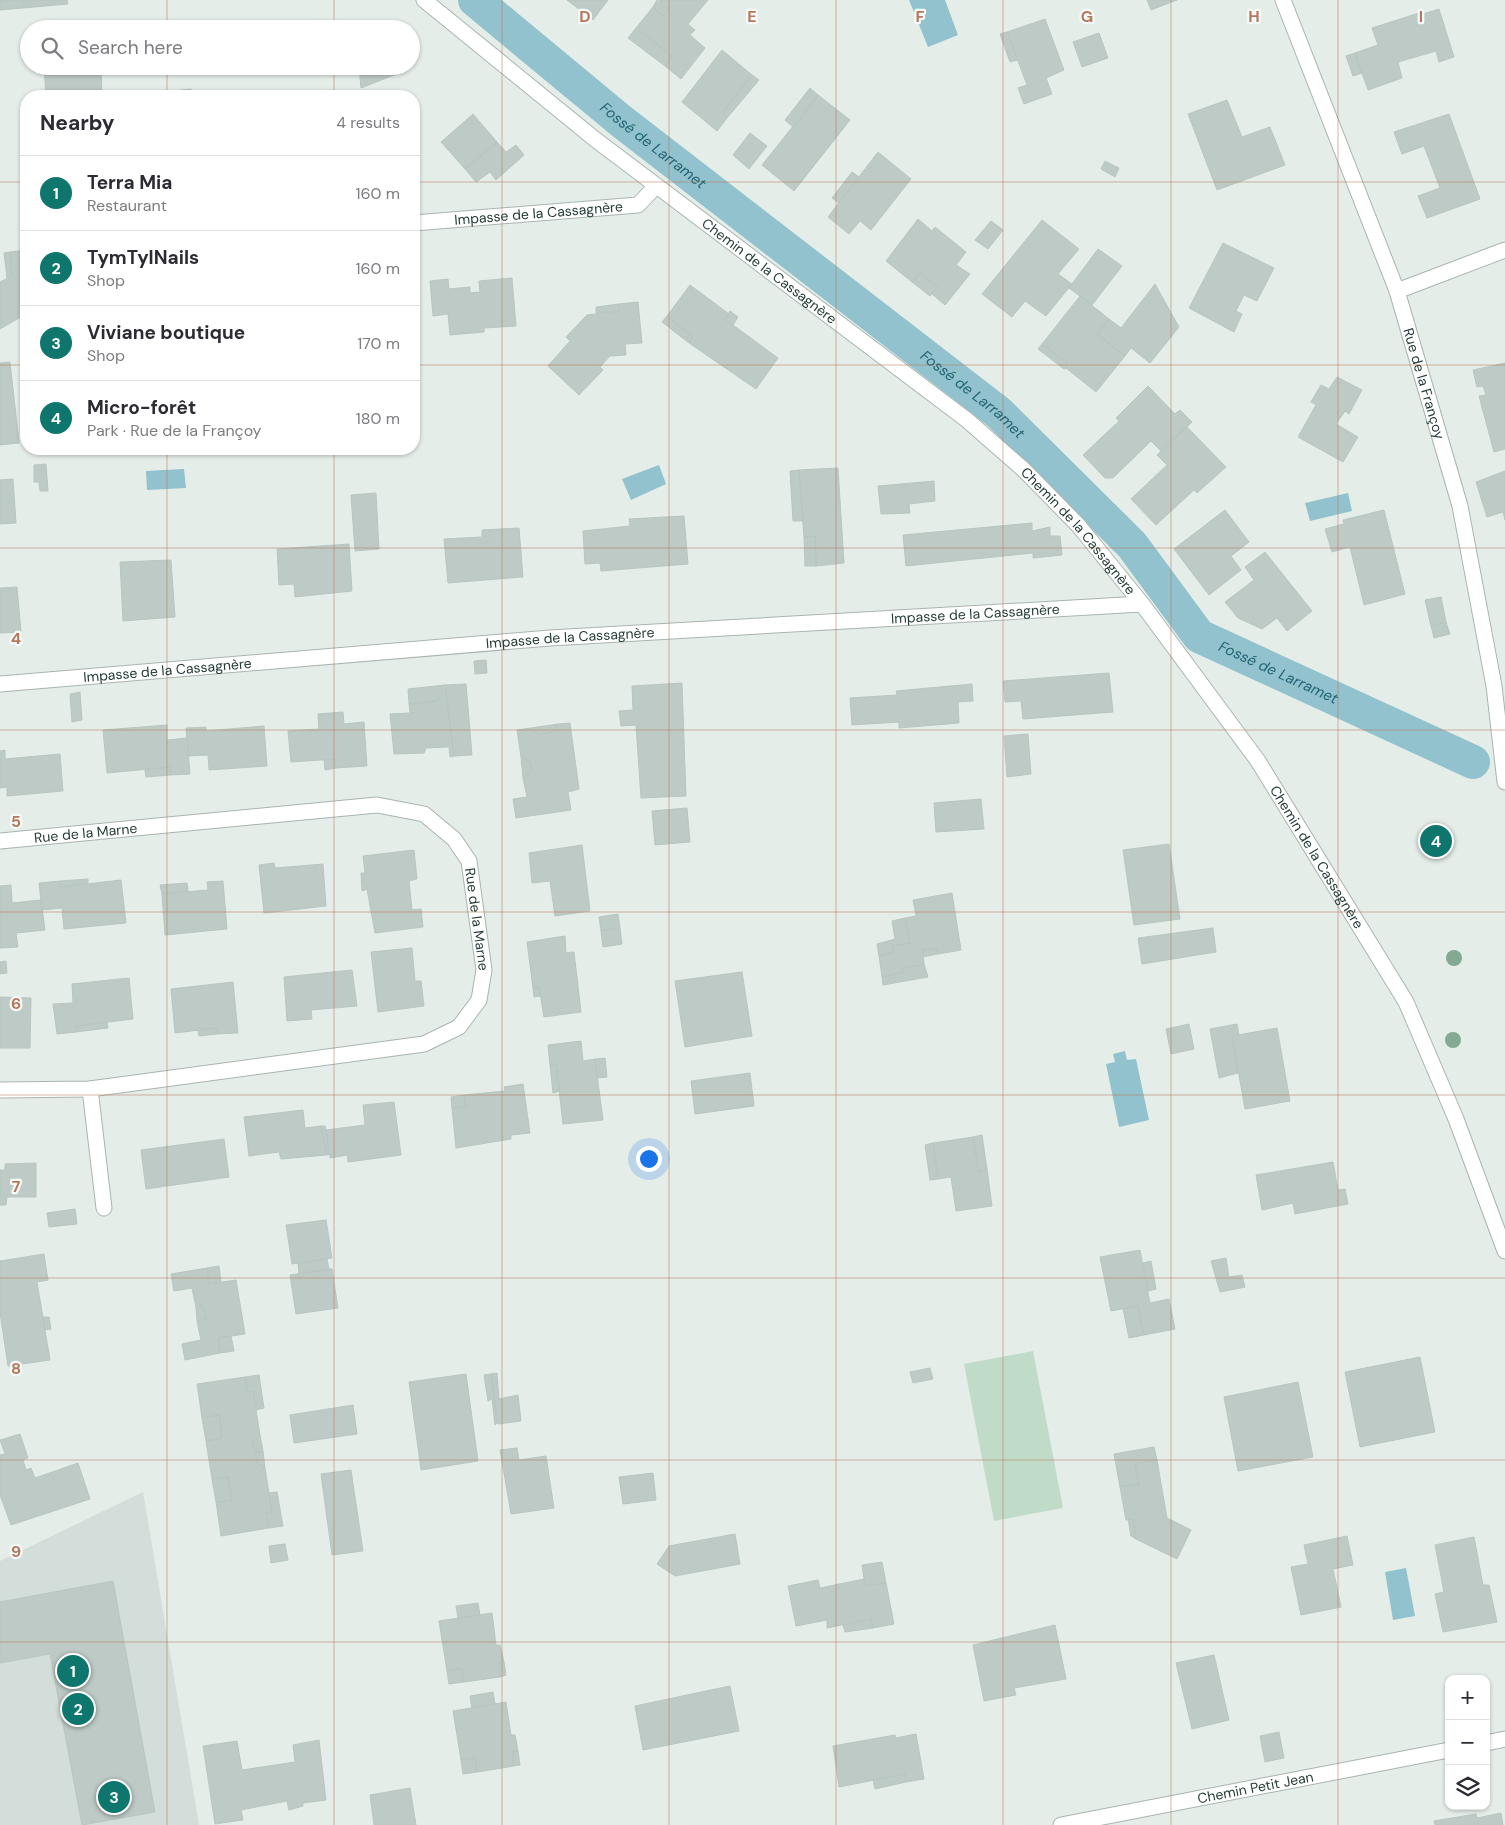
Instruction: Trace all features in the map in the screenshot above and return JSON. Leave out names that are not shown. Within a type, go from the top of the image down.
[{"type":"street","name":"Chemin de la Cassagnère","points":[[424,0],[656,186],[967,420],[1024,470],[1078,525],[1142,604],[1258,761],[1406,1002],[1456,1119],[1505,1251]]},
{"type":"street","name":"Rue de la Françoy","points":[[1283,0],[1397,291],[1460,506],[1494,686],[1505,782]]},
{"type":"street","name":"Impasse de la Cassagnère","points":[[420,223],[638,205],[656,186]]},
{"type":"street","points":[[1397,291],[1505,250]]},
{"type":"street","name":"Impasse de la Cassagnère","points":[[0,684],[550,638],[1142,604]]},
{"type":"street","name":"Rue de la Marne","points":[[0,841],[377,805],[424,814],[454,839],[469,861],[484,970],[479,1000],[459,1027],[424,1044],[90,1089],[0,1090]]},
{"type":"street","points":[[90,1089],[104,1208]]},
{"type":"street","points":[[1490,1742],[1505,1739]]},
{"type":"street","name":"Chemin Petit Jean","points":[[1061,1825],[1445,1751]]},
{"type":"shaded area","points":[[143,1492],[199,1825],[0,1825],[0,1561]]},
{"type":"green space","points":[[1033,1351],[1063,1508],[994,1521],[964,1364]]},
{"type":"water","points":[[909,0],[945,0],[958,35],[928,47]]},
{"type":"water","points":[[659,465],[666,484],[631,500],[622,479]]},
{"type":"water","points":[[184,469],[186,488],[147,490],[146,471]]},
{"type":"water","points":[[1348,493],[1352,511],[1310,521],[1305,503]]},
{"type":"water","points":[[1125,1051],[1127,1060],[1136,1059],[1149,1120],[1119,1127],[1106,1064],[1115,1062],[1113,1054]]},
{"type":"water","points":[[1406,1568],[1415,1616],[1393,1620],[1385,1572]]},
{"type":"building","points":[[0,0],[23,0],[23,8],[0,10]]},
{"type":"building","points":[[23,0],[67,0],[68,4],[23,8]]},
{"type":"building","points":[[567,0],[608,0],[593,20]]},
{"type":"building","points":[[657,0],[669,9],[663,16],[653,7]]},
{"type":"building","points":[[659,0],[708,0],[688,24],[695,30],[690,35],[705,48],[681,79],[665,66],[672,56],[636,28],[653,7],[663,16],[669,9]]},
{"type":"building","points":[[1147,0],[1177,0],[1151,10]]},
{"type":"building","points":[[1439,9],[1454,57],[1439,62],[1436,51],[1398,62],[1402,78],[1368,90],[1355,53],[1378,45],[1372,28],[1422,12],[1423,14]]},
{"type":"building","points":[[1045,19],[1064,70],[1046,78],[1052,94],[1024,104],[1018,88],[1027,85],[1007,32]]},
{"type":"building","points":[[636,28],[672,56],[665,66],[628,38]]},
{"type":"building","points":[[1007,32],[1018,60],[1010,62],[1000,34]]},
{"type":"building","points":[[1099,33],[1108,58],[1082,67],[1073,42]]},
{"type":"building","points":[[722,50],[752,75],[722,113],[727,118],[717,131],[682,102]]},
{"type":"building","points":[[1355,53],[1362,73],[1353,76],[1346,56]]},
{"type":"building","points":[[45,75],[101,75],[102,90],[46,90]]},
{"type":"building","points":[[360,75],[394,75],[361,88]]},
{"type":"building","points":[[752,75],[759,80],[727,118],[722,113]]},
{"type":"building","points":[[810,88],[818,95],[794,128],[785,120]]},
{"type":"building","points":[[818,95],[850,120],[794,191],[762,165]]},
{"type":"building","points":[[1227,100],[1242,137],[1270,127],[1285,165],[1217,190],[1188,114]]},
{"type":"building","points":[[473,114],[497,142],[465,169],[441,142]]},
{"type":"building","points":[[1449,114],[1480,199],[1427,218],[1418,196],[1440,188],[1424,146],[1402,154],[1394,132]]},
{"type":"building","points":[[750,133],[767,146],[749,169],[733,155]]},
{"type":"building","points":[[497,142],[506,152],[516,145],[524,155],[496,180],[490,172],[476,182],[465,169]]},
{"type":"building","points":[[878,152],[911,179],[871,230],[860,221],[849,234],[828,217]]},
{"type":"building","points":[[1105,161],[1119,168],[1115,177],[1101,169]]},
{"type":"building","points":[[852,172],[859,177],[839,203],[832,198]]},
{"type":"building","points":[[918,219],[932,231],[935,227],[966,252],[956,265],[970,274],[945,305],[932,294],[938,287],[920,273],[912,282],[886,261]]},
{"type":"building","points":[[1042,220],[1079,249],[1058,274],[1072,284],[1046,316],[1025,301],[1012,317],[982,294]]},
{"type":"building","points":[[991,221],[1003,230],[988,249],[975,240]]},
{"type":"building","points":[[1223,243],[1274,268],[1257,301],[1244,295],[1236,311],[1242,314],[1234,332],[1189,308]]},
{"type":"building","points":[[1098,249],[1122,266],[1092,305],[1069,288]]},
{"type":"building","points":[[20,251],[20,317],[0,329],[0,282],[12,276],[10,252]]},
{"type":"building","points":[[10,252],[12,276],[7,278],[4,253]]},
{"type":"building","points":[[920,273],[938,287],[930,296],[912,282]]},
{"type":"building","points":[[512,278],[516,326],[484,328],[484,332],[450,335],[448,314],[433,316],[430,281],[448,279],[449,289],[470,287],[470,293],[480,292],[479,281]]},
{"type":"building","points":[[1155,284],[1179,327],[1150,363],[1131,348],[1125,356],[1097,334],[1109,319],[1121,328]]},
{"type":"building","points":[[690,285],[729,314],[725,319],[778,358],[756,389],[689,343],[693,337],[667,316]]},
{"type":"building","points":[[1080,296],[1109,319],[1097,334],[1125,356],[1096,392],[1066,368],[1068,364],[1042,344]]},
{"type":"building","points":[[638,302],[642,343],[625,344],[626,355],[610,356],[600,367],[603,370],[579,395],[548,366],[570,341],[566,337],[587,315],[620,311],[619,304]]},
{"type":"building","points":[[619,304],[620,311],[596,313],[596,307]]},
{"type":"building","points":[[730,311],[738,317],[733,325],[725,319]]},
{"type":"building","points":[[667,316],[693,337],[689,343],[662,322]]},
{"type":"building","points":[[1042,344],[1068,364],[1066,368],[1064,369],[1038,349]]},
{"type":"building","points":[[10,362],[19,443],[0,445],[0,363]]},
{"type":"building","points":[[1505,363],[1505,449],[1494,452],[1479,396],[1486,395],[1483,386],[1477,387],[1473,370]]},
{"type":"building","points":[[1337,377],[1362,390],[1349,414],[1345,411],[1336,424],[1358,437],[1343,462],[1298,437],[1316,405],[1311,402],[1321,385],[1329,389]]},
{"type":"building","points":[[1148,386],[1175,414],[1180,410],[1192,422],[1161,451],[1151,441],[1113,478],[1105,478],[1083,455],[1119,421],[1116,418]]},
{"type":"building","points":[[1186,426],[1226,467],[1197,493],[1194,490],[1156,525],[1131,499],[1167,465],[1157,455]]},
{"type":"building","points":[[46,464],[48,491],[40,491],[39,482],[34,482],[34,465]]},
{"type":"building","points":[[838,468],[844,563],[816,566],[815,536],[804,537],[799,470]]},
{"type":"building","points":[[799,470],[803,521],[793,521],[790,471]]},
{"type":"building","points":[[1505,471],[1505,520],[1503,512],[1487,517],[1476,482]]},
{"type":"building","points":[[13,479],[16,523],[0,524],[0,480]]},
{"type":"building","points":[[934,481],[935,501],[909,504],[910,513],[881,514],[878,486]]},
{"type":"building","points":[[376,493],[379,549],[355,551],[351,495]]},
{"type":"building","points":[[1225,510],[1249,542],[1231,556],[1241,570],[1209,595],[1174,549]]},
{"type":"building","points":[[1384,510],[1405,594],[1364,605],[1350,547],[1332,552],[1325,529],[1344,524],[1343,520]]},
{"type":"building","points":[[684,516],[688,564],[601,571],[600,563],[585,564],[583,531],[630,526],[629,519]]},
{"type":"building","points":[[1032,523],[1032,531],[1050,527],[1050,536],[1060,536],[1062,555],[1033,558],[1033,553],[906,566],[903,535]]},
{"type":"building","points":[[519,528],[523,577],[448,583],[444,539],[482,537],[482,530]]},
{"type":"building","points":[[815,536],[816,566],[805,566],[804,537]]},
{"type":"building","points":[[349,544],[352,591],[295,597],[294,584],[279,585],[277,549]]},
{"type":"building","points":[[1265,552],[1312,611],[1287,631],[1277,618],[1262,629],[1238,618],[1225,602],[1254,580],[1245,567]]},
{"type":"building","points":[[171,560],[175,617],[123,621],[120,562]]},
{"type":"building","points":[[17,587],[21,632],[0,633],[0,588]]},
{"type":"building","points":[[1441,597],[1446,622],[1431,626],[1425,600]]},
{"type":"building","points":[[1446,622],[1450,634],[1434,638],[1431,626]]},
{"type":"building","points":[[486,660],[487,673],[475,674],[474,661]]},
{"type":"building","points":[[1109,673],[1113,712],[1023,719],[1021,701],[1005,702],[1003,681]]},
{"type":"building","points":[[682,683],[686,796],[641,798],[636,725],[621,726],[619,711],[633,710],[632,686]]},
{"type":"building","points":[[466,684],[472,755],[454,756],[445,685]]},
{"type":"building","points":[[972,684],[973,701],[958,702],[959,723],[899,728],[899,722],[852,725],[850,698],[897,695],[896,691]]},
{"type":"building","points":[[445,685],[437,701],[409,704],[408,689]]},
{"type":"building","points":[[445,688],[454,756],[450,757],[449,747],[426,748],[424,753],[394,754],[390,714],[410,713],[409,704],[437,701]]},
{"type":"building","points":[[80,692],[82,720],[72,722],[70,694]]},
{"type":"building","points":[[343,712],[344,724],[364,722],[367,766],[336,768],[335,759],[291,762],[288,731],[319,729],[318,714]]},
{"type":"building","points":[[570,723],[579,789],[568,792],[571,810],[516,818],[513,799],[527,797],[523,778],[531,771],[530,762],[521,757],[517,730],[531,728],[539,735],[552,732],[558,724]]},
{"type":"building","points":[[558,724],[552,732],[539,735],[531,728]]},
{"type":"building","points":[[167,725],[167,740],[187,738],[190,774],[170,775],[170,767],[107,773],[103,730]]},
{"type":"building","points":[[264,726],[267,766],[209,770],[208,755],[188,756],[186,728],[206,727],[206,731]]},
{"type":"building","points":[[1028,734],[1031,774],[1007,777],[1004,736]]},
{"type":"building","points":[[5,750],[5,759],[60,754],[63,791],[7,796],[7,787],[0,788],[0,751]]},
{"type":"building","points":[[521,757],[530,762],[531,771],[523,778]]},
{"type":"building","points":[[335,759],[336,768],[325,770],[324,760]]},
{"type":"building","points":[[170,767],[170,775],[146,777],[145,770]]},
{"type":"building","points":[[981,799],[984,829],[936,832],[934,803]]},
{"type":"building","points":[[687,808],[690,842],[655,845],[652,811]]},
{"type":"building","points":[[1169,844],[1180,919],[1134,925],[1123,850]]},
{"type":"building","points":[[582,845],[590,911],[555,916],[550,881],[532,883],[529,853]]},
{"type":"building","points":[[414,850],[417,879],[409,881],[412,910],[421,909],[423,927],[375,933],[367,889],[362,891],[361,873],[365,873],[363,856]]},
{"type":"building","points":[[274,863],[275,868],[323,864],[326,906],[264,913],[259,865]]},
{"type":"building","points":[[88,879],[88,883],[61,887],[60,881]]},
{"type":"building","points":[[121,880],[126,923],[64,929],[62,908],[42,910],[39,883],[60,881],[61,887]]},
{"type":"building","points":[[223,881],[227,929],[165,935],[162,894],[208,890],[207,882]]},
{"type":"building","points":[[187,883],[188,891],[162,894],[160,885]]},
{"type":"building","points":[[11,885],[12,903],[41,900],[45,930],[16,933],[18,947],[0,948],[0,886]]},
{"type":"building","points":[[952,893],[961,950],[938,954],[937,948],[923,950],[924,964],[902,968],[903,972],[882,977],[879,956],[893,952],[892,946],[910,943],[905,918],[916,916],[913,900]]},
{"type":"building","points":[[618,914],[620,928],[601,931],[599,917]]},
{"type":"building","points":[[905,918],[910,943],[892,946],[893,952],[879,956],[877,944],[895,939],[892,921]]},
{"type":"building","points":[[620,928],[622,944],[603,947],[601,931]]},
{"type":"building","points":[[1213,928],[1216,952],[1142,964],[1138,938]]},
{"type":"building","points":[[565,936],[566,953],[574,952],[581,1012],[544,1017],[539,987],[533,988],[527,942]]},
{"type":"building","points":[[412,948],[415,981],[421,981],[424,1006],[378,1012],[371,952]]},
{"type":"building","points":[[937,948],[938,954],[923,957],[923,950]]},
{"type":"building","points":[[6,961],[7,973],[0,974],[0,962]]},
{"type":"building","points":[[924,964],[928,977],[883,985],[882,977],[903,972],[902,968]]},
{"type":"building","points":[[352,970],[357,1006],[311,1010],[312,1019],[287,1021],[284,977]]},
{"type":"building","points":[[742,972],[752,1036],[685,1047],[675,981]]},
{"type":"building","points":[[129,978],[133,1019],[76,1026],[76,1032],[57,1034],[53,1004],[73,1003],[72,984]]},
{"type":"building","points":[[233,982],[238,1033],[217,1034],[216,1028],[175,1033],[171,989]]},
{"type":"building","points":[[539,987],[541,996],[534,997],[533,988]]},
{"type":"building","points":[[0,997],[31,998],[30,1048],[0,1048]]},
{"type":"building","points":[[107,1022],[108,1028],[76,1032],[76,1026]]},
{"type":"building","points":[[1189,1024],[1194,1049],[1171,1054],[1166,1029]]},
{"type":"building","points":[[1237,1024],[1239,1035],[1232,1036],[1238,1073],[1219,1078],[1210,1029]]},
{"type":"building","points":[[216,1028],[217,1034],[199,1036],[198,1030]]},
{"type":"building","points":[[1277,1028],[1290,1101],[1245,1109],[1232,1036]]},
{"type":"building","points":[[581,1041],[583,1061],[595,1059],[603,1120],[563,1124],[556,1064],[550,1065],[548,1045]]},
{"type":"building","points":[[605,1058],[607,1077],[597,1078],[595,1059]]},
{"type":"building","points":[[556,1064],[560,1091],[553,1093],[550,1065]]},
{"type":"building","points":[[750,1073],[754,1106],[695,1114],[691,1081]]},
{"type":"building","points":[[523,1084],[530,1133],[511,1135],[511,1139],[456,1148],[452,1108],[466,1107],[464,1095],[505,1091],[504,1087]]},
{"type":"building","points":[[464,1095],[466,1107],[452,1108],[451,1097]]},
{"type":"building","points":[[394,1102],[401,1155],[348,1162],[347,1155],[330,1158],[326,1130],[365,1125],[363,1105]]},
{"type":"building","points":[[303,1110],[305,1128],[321,1126],[327,1155],[281,1159],[279,1152],[249,1156],[244,1117]]},
{"type":"building","points":[[321,1126],[325,1126],[329,1154],[327,1155]]},
{"type":"building","points":[[982,1135],[987,1169],[979,1172],[973,1137]]},
{"type":"building","points":[[973,1137],[979,1172],[987,1169],[992,1206],[956,1211],[951,1177],[938,1179],[933,1143]]},
{"type":"building","points":[[224,1139],[229,1177],[146,1189],[141,1150]]},
{"type":"building","points":[[933,1143],[938,1179],[930,1180],[925,1145]]},
{"type":"building","points":[[1333,1162],[1338,1190],[1345,1189],[1348,1204],[1295,1214],[1293,1203],[1262,1210],[1256,1175]]},
{"type":"building","points":[[36,1163],[36,1197],[7,1197],[6,1205],[0,1205],[0,1170],[5,1170],[5,1164]]},
{"type":"building","points":[[75,1209],[77,1224],[49,1227],[47,1213]]},
{"type":"building","points":[[326,1220],[332,1258],[292,1264],[286,1225]]},
{"type":"building","points":[[1140,1250],[1150,1303],[1169,1299],[1175,1329],[1144,1335],[1138,1306],[1111,1311],[1100,1257]]},
{"type":"building","points":[[44,1254],[48,1280],[37,1282],[50,1360],[8,1366],[0,1313],[0,1261]]},
{"type":"building","points":[[1226,1258],[1229,1277],[1242,1275],[1245,1287],[1220,1292],[1211,1261]]},
{"type":"building","points":[[327,1259],[329,1269],[299,1274],[298,1263]]},
{"type":"building","points":[[1151,1261],[1156,1289],[1148,1291],[1143,1263]]},
{"type":"building","points":[[219,1266],[221,1282],[209,1284],[207,1268]]},
{"type":"building","points":[[207,1268],[209,1284],[236,1280],[245,1334],[218,1338],[220,1353],[185,1360],[182,1344],[201,1340],[197,1321],[206,1319],[203,1305],[196,1307],[192,1288],[174,1291],[171,1274]]},
{"type":"building","points":[[332,1269],[338,1308],[296,1314],[290,1275]]},
{"type":"building","points":[[203,1305],[206,1319],[197,1321],[196,1307]]},
{"type":"building","points":[[1138,1306],[1144,1335],[1129,1338],[1123,1309]]},
{"type":"building","points":[[43,1317],[49,1317],[51,1329],[45,1330]]},
{"type":"building","points":[[231,1336],[234,1351],[220,1353],[218,1338]]},
{"type":"building","points":[[1420,1357],[1435,1432],[1360,1447],[1345,1372]]},
{"type":"building","points":[[930,1368],[933,1379],[913,1383],[910,1372]]},
{"type":"building","points":[[497,1373],[499,1399],[518,1395],[521,1421],[498,1424],[491,1374]]},
{"type":"building","points":[[466,1374],[478,1461],[421,1470],[409,1382]]},
{"type":"building","points":[[491,1374],[497,1423],[495,1425],[492,1399],[488,1401],[484,1375]]},
{"type":"building","points":[[259,1375],[264,1408],[256,1410],[253,1391],[247,1392],[245,1377]]},
{"type":"building","points":[[245,1377],[247,1392],[253,1391],[260,1435],[253,1442],[257,1463],[265,1468],[272,1512],[266,1513],[269,1528],[221,1536],[216,1502],[232,1500],[228,1477],[212,1479],[206,1441],[222,1438],[219,1415],[202,1418],[197,1384]]},
{"type":"building","points":[[1298,1382],[1313,1457],[1238,1471],[1224,1397]]},
{"type":"building","points":[[353,1405],[357,1434],[294,1443],[290,1415]]},
{"type":"building","points":[[219,1415],[222,1438],[206,1441],[202,1418]]},
{"type":"building","points":[[20,1434],[28,1458],[23,1460],[26,1470],[31,1468],[35,1478],[78,1463],[90,1499],[11,1525],[0,1495],[0,1455],[5,1454],[0,1440]]},
{"type":"building","points":[[260,1435],[263,1451],[255,1453],[253,1442]]},
{"type":"building","points":[[1154,1447],[1157,1460],[1135,1464],[1139,1484],[1120,1487],[1114,1454]]},
{"type":"building","points":[[517,1448],[519,1460],[546,1456],[554,1508],[511,1514],[500,1450]]},
{"type":"building","points":[[263,1451],[265,1468],[257,1463],[255,1453]]},
{"type":"building","points":[[1157,1460],[1167,1518],[1191,1530],[1177,1559],[1136,1539],[1133,1519],[1126,1520],[1120,1487],[1139,1484],[1135,1464]]},
{"type":"building","points":[[351,1470],[363,1551],[332,1555],[321,1474]]},
{"type":"building","points":[[653,1473],[656,1500],[623,1504],[619,1477]]},
{"type":"building","points":[[228,1477],[232,1500],[216,1502],[212,1479]]},
{"type":"building","points":[[277,1492],[283,1526],[269,1528],[266,1513],[272,1512],[269,1493]]},
{"type":"building","points":[[1128,1519],[1133,1519],[1136,1539],[1131,1536]]},
{"type":"building","points":[[735,1534],[740,1564],[675,1576],[657,1564],[669,1546]]},
{"type":"building","points":[[1347,1536],[1353,1565],[1333,1569],[1341,1607],[1301,1615],[1291,1567],[1308,1564],[1304,1545]]},
{"type":"building","points":[[1474,1537],[1483,1585],[1489,1585],[1497,1622],[1443,1632],[1435,1594],[1444,1592],[1435,1545]]},
{"type":"building","points":[[285,1544],[288,1560],[271,1563],[269,1546]]},
{"type":"building","points":[[882,1562],[886,1583],[865,1586],[862,1565]]},
{"type":"building","points":[[864,1579],[865,1586],[886,1583],[894,1624],[873,1628],[871,1619],[827,1628],[827,1620],[796,1626],[788,1586],[818,1580],[820,1588]]},
{"type":"building","points":[[113,1581],[155,1812],[82,1825],[50,1654],[0,1663],[0,1602]]},
{"type":"building","points":[[478,1603],[480,1615],[458,1618],[456,1606]]},
{"type":"building","points":[[492,1613],[496,1645],[500,1645],[504,1662],[498,1663],[500,1677],[464,1682],[461,1668],[447,1671],[439,1621]]},
{"type":"building","points":[[871,1619],[873,1628],[845,1632],[843,1625]]},
{"type":"building","points":[[1055,1625],[1066,1679],[1014,1688],[1016,1695],[984,1701],[973,1645]]},
{"type":"building","points":[[1214,1655],[1229,1720],[1192,1729],[1176,1663]]},
{"type":"building","points":[[504,1662],[506,1675],[500,1677],[498,1663]]},
{"type":"building","points":[[461,1668],[464,1682],[449,1684],[447,1671]]},
{"type":"building","points":[[730,1686],[739,1731],[643,1750],[635,1706]]},
{"type":"building","points":[[493,1692],[495,1704],[472,1708],[470,1696]]},
{"type":"building","points":[[506,1702],[511,1735],[515,1735],[518,1751],[512,1752],[514,1766],[477,1772],[475,1758],[461,1760],[453,1711]]},
{"type":"building","points":[[1279,1732],[1284,1758],[1265,1762],[1260,1736]]},
{"type":"building","points":[[916,1734],[924,1779],[906,1782],[905,1774],[839,1787],[833,1746],[895,1735],[896,1738]]},
{"type":"building","points":[[319,1740],[326,1800],[303,1803],[303,1806],[289,1810],[287,1801],[241,1810],[243,1820],[215,1824],[203,1746],[237,1741],[242,1770],[295,1762],[293,1745]]},
{"type":"building","points":[[518,1751],[520,1765],[514,1766],[512,1752]]},
{"type":"building","points":[[475,1758],[477,1772],[463,1774],[461,1760]]},
{"type":"building","points":[[905,1774],[906,1782],[875,1789],[873,1780]]},
{"type":"building","points":[[410,1788],[416,1825],[374,1825],[370,1795]]},
{"type":"building","points":[[1501,1813],[1503,1825],[1435,1825],[1434,1821],[1476,1814],[1477,1818]]},
{"type":"waterway","name":"Fossé de Larramet","points":[[475,0],[621,121],[999,413],[1132,545],[1199,636],[1473,762]]},
{"type":"place","name":"Micro-forêt","points":[[1436,841]]},
{"type":"place","name":"Terra Mia","points":[[73,1671]]},
{"type":"place","name":"TymTylNails","points":[[78,1709]]},
{"type":"place","name":"Viviane boutique","points":[[114,1797]]}]
